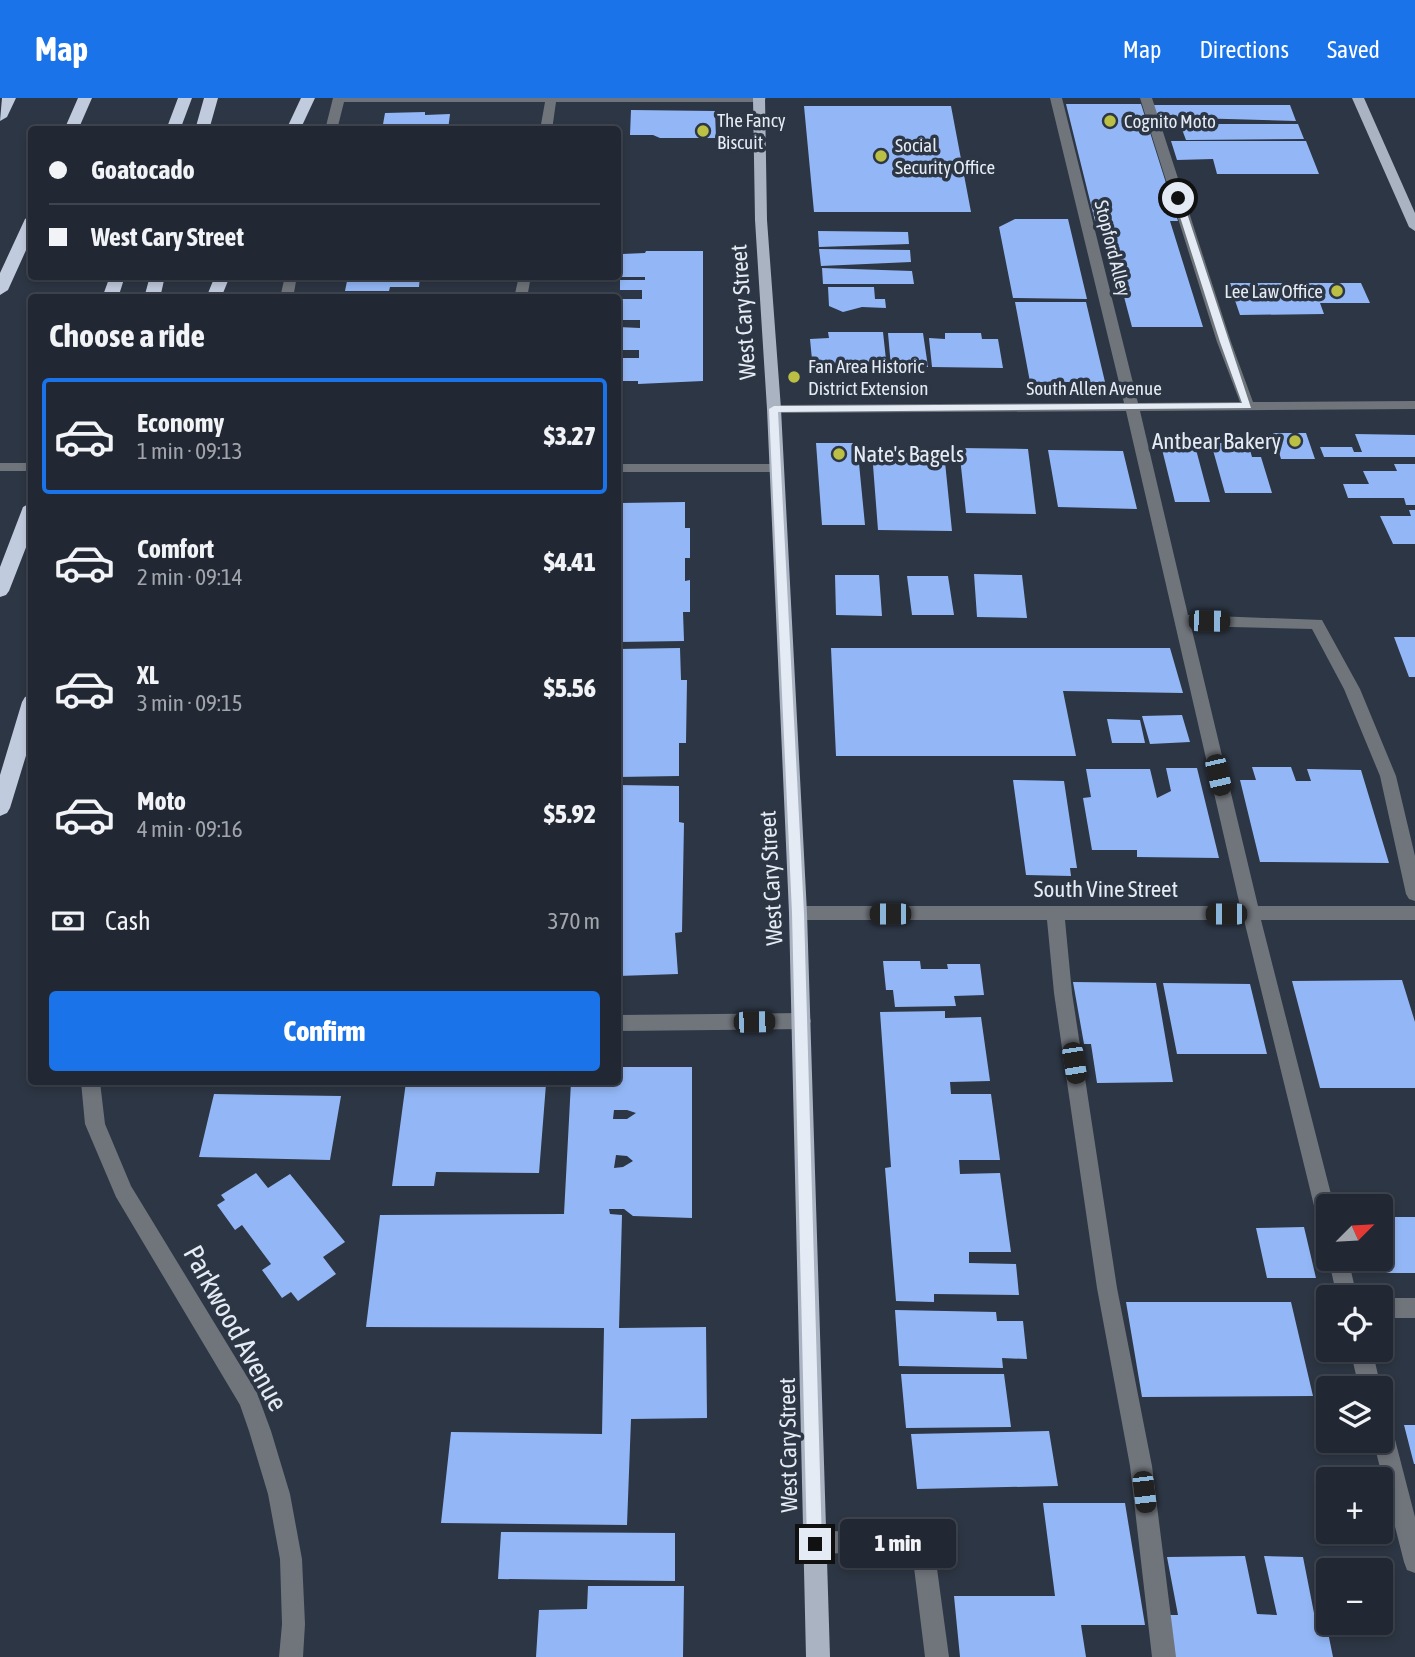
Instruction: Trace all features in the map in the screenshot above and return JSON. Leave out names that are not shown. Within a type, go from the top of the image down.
[{"type":"highway","points":[[0,117],[9,98]]},
{"type":"highway","points":[[73,126],[85,98]]},
{"type":"highway","points":[[174,126],[184,98]]},
{"type":"highway","points":[[203,126],[211,98]]},
{"type":"highway","points":[[295,126],[308,98]]},
{"type":"highway","points":[[0,290],[28,228]]},
{"type":"highway","points":[[0,591],[28,518]]},
{"type":"highway","points":[[0,807],[28,715]]},
{"type":"highway","points":[[0,807],[28,738]]},
{"type":"main road","name":"West Cary Street","points":[[760,98],[761,220],[774,409],[798,913],[818,1657]]},
{"type":"main road","points":[[1358,98],[1415,227]]},
{"type":"street","points":[[332,126],[339,99],[760,98]]},
{"type":"street","name":"Stopford Alley","points":[[1056,98],[1251,914],[1321,1194]]},
{"type":"street","points":[[1146,98],[1224,342],[1248,406]]},
{"type":"street","points":[[547,126],[551,99]]},
{"type":"street","name":"South Allen Avenue","points":[[774,409],[1415,405]]},
{"type":"street","points":[[0,467],[28,467]]},
{"type":"street","points":[[621,468],[775,468]]},
{"type":"street","points":[[1182,620],[1317,624],[1352,689],[1388,776],[1415,894]]},
{"type":"street","name":"South Vine Street","points":[[798,913],[1415,914]]},
{"type":"street","points":[[1055,914],[1063,993],[1107,1288],[1141,1466],[1164,1657]]},
{"type":"street","points":[[621,1023],[802,1021]]},
{"type":"street","name":"Parkwood Avenue","points":[[90,1085],[95,1124],[123,1191],[249,1400],[260,1429],[284,1511],[296,1616],[291,1657]]},
{"type":"street","points":[[1393,1308],[1415,1308]]},
{"type":"street","points":[[1387,1453],[1415,1563]]},
{"type":"street","points":[[815,1544],[922,1539],[937,1657]]},
{"type":"building","points":[[1066,104],[1141,104],[1178,221],[1170,221],[1203,327],[1132,327],[1104,221],[1095,221]]},
{"type":"building","points":[[1153,105],[1290,105],[1296,121],[1156,117]]},
{"type":"building","points":[[804,106],[951,106],[971,212],[814,212]]},
{"type":"building","points":[[631,110],[715,111],[716,138],[630,135]]},
{"type":"building","points":[[385,113],[450,114],[448,126],[383,126]]},
{"type":"building","points":[[1180,124],[1298,124],[1304,139],[1186,140]]},
{"type":"building","points":[[1171,141],[1306,141],[1319,174],[1217,174],[1213,159],[1177,160]]},
{"type":"building","points":[[1015,219],[1068,219],[1087,299],[1013,298],[999,227]]},
{"type":"building","points":[[818,231],[908,232],[909,244],[819,247]]},
{"type":"building","points":[[819,249],[910,250],[911,262],[821,266]]},
{"type":"building","points":[[703,251],[703,381],[638,384],[638,381],[621,381],[621,358],[639,358],[639,350],[621,350],[621,327],[640,328],[640,320],[621,320],[621,299],[642,299],[642,290],[620,290],[620,280],[645,280],[645,277],[621,277],[622,254]]},
{"type":"building","points":[[822,268],[912,271],[914,284],[823,284]]},
{"type":"building","points":[[347,280],[420,280],[419,287],[390,287],[389,291],[345,291]]},
{"type":"building","points":[[1229,283],[1361,283],[1370,303],[1320,303],[1324,314],[1240,315]]},
{"type":"building","points":[[828,287],[874,287],[875,299],[885,299],[886,308],[862,307],[843,312],[829,306]]},
{"type":"building","points":[[1015,302],[1086,302],[1105,382],[1030,382]]},
{"type":"building","points":[[828,332],[883,332],[887,369],[813,370],[810,339],[829,338]]},
{"type":"building","points":[[888,333],[923,333],[928,367],[891,367]]},
{"type":"building","points":[[945,333],[981,333],[982,339],[998,339],[1003,368],[932,367],[929,338],[945,339]]},
{"type":"building","points":[[1273,433],[1306,433],[1315,459],[1281,459]]},
{"type":"building","points":[[1355,434],[1415,435],[1415,457],[1324,457],[1320,447],[1352,447],[1354,452],[1362,452]]},
{"type":"building","points":[[1160,441],[1194,442],[1210,502],[1175,502]]},
{"type":"building","points":[[816,443],[857,443],[865,525],[822,525]]},
{"type":"building","points":[[1211,443],[1248,443],[1252,457],[1261,457],[1272,493],[1225,493]]},
{"type":"building","points":[[959,448],[1028,449],[1036,514],[966,513]]},
{"type":"building","points":[[1048,450],[1123,451],[1137,509],[1058,507]]},
{"type":"building","points":[[872,452],[944,452],[952,531],[878,530]]},
{"type":"building","points":[[1394,464],[1415,464],[1415,505],[1406,505],[1404,498],[1348,498],[1343,484],[1369,484],[1363,471],[1397,471]]},
{"type":"building","points":[[685,502],[685,528],[690,528],[690,558],[685,558],[685,581],[690,580],[690,612],[683,612],[684,641],[621,642],[621,503]]},
{"type":"building","points":[[1409,510],[1415,510],[1415,544],[1393,544],[1380,516],[1411,516]]},
{"type":"building","points":[[974,574],[1022,575],[1027,618],[977,617]]},
{"type":"building","points":[[835,575],[879,575],[882,616],[836,615]]},
{"type":"building","points":[[907,576],[948,576],[954,615],[912,615]]},
{"type":"building","points":[[1394,637],[1415,637],[1415,677],[1409,677]]},
{"type":"building","points":[[680,648],[681,680],[687,680],[686,743],[679,743],[679,776],[621,777],[621,649]]},
{"type":"building","points":[[831,648],[1170,648],[1183,693],[1063,691],[1076,756],[836,756]]},
{"type":"building","points":[[1182,715],[1190,742],[1150,744],[1142,716]]},
{"type":"building","points":[[1107,719],[1140,720],[1145,743],[1112,743]]},
{"type":"building","points":[[1252,767],[1291,767],[1296,781],[1311,781],[1307,769],[1361,770],[1389,863],[1260,862],[1240,780],[1256,780]]},
{"type":"building","points":[[1166,768],[1197,768],[1219,858],[1137,857],[1137,850],[1092,850],[1083,798],[1091,797],[1086,769],[1150,769],[1157,798],[1171,791]]},
{"type":"building","points":[[1013,780],[1064,781],[1077,868],[1070,868],[1071,876],[1026,875]]},
{"type":"building","points":[[621,785],[679,786],[679,822],[684,823],[682,932],[675,933],[678,974],[621,976]]},
{"type":"building","points":[[883,961],[920,961],[921,969],[948,969],[947,964],[980,964],[984,995],[954,996],[956,1006],[895,1007],[893,990],[886,990]]},
{"type":"building","points":[[1402,980],[1415,1022],[1415,1088],[1320,1088],[1292,981]]},
{"type":"building","points":[[1073,982],[1156,983],[1173,1082],[1097,1083],[1091,1044],[1084,1044]]},
{"type":"building","points":[[1163,983],[1250,984],[1267,1054],[1177,1054]]},
{"type":"building","points":[[945,1011],[945,1018],[981,1017],[990,1081],[950,1082],[951,1094],[991,1094],[1000,1160],[959,1160],[960,1174],[1000,1173],[1011,1252],[969,1252],[969,1263],[1016,1264],[1019,1295],[934,1294],[934,1302],[896,1301],[885,1168],[891,1167],[880,1012]]},
{"type":"building","points":[[621,1067],[692,1067],[692,1218],[633,1216],[624,1209],[609,1209],[610,1214],[622,1215],[619,1328],[706,1327],[707,1418],[631,1419],[627,1525],[441,1523],[451,1432],[602,1434],[604,1328],[366,1327],[380,1215],[564,1214],[571,1085],[621,1085]],"holes":[[[614,1110],[636,1113],[627,1119],[613,1119]],[[616,1155],[627,1156],[633,1161],[623,1167],[614,1168]]]},
{"type":"building","points":[[406,1085],[546,1085],[539,1173],[436,1172],[434,1186],[392,1186]]},
{"type":"building","points":[[214,1094],[341,1096],[330,1160],[199,1157]]},
{"type":"building","points":[[256,1173],[268,1188],[290,1174],[345,1242],[323,1257],[336,1274],[298,1301],[291,1292],[282,1298],[262,1270],[271,1264],[242,1225],[235,1230],[217,1205],[225,1200],[221,1195]]},
{"type":"building","points":[[1393,1217],[1415,1217],[1415,1273],[1366,1273],[1393,1271]]},
{"type":"building","points":[[1304,1227],[1316,1278],[1267,1278],[1256,1228]]},
{"type":"building","points":[[1126,1302],[1291,1302],[1313,1396],[1142,1397]]},
{"type":"building","points":[[895,1310],[996,1312],[997,1321],[1023,1321],[1027,1359],[1002,1358],[1003,1368],[899,1366]]},
{"type":"building","points":[[901,1374],[1004,1374],[1011,1427],[906,1428]]},
{"type":"building","points":[[1404,1425],[1415,1425],[1415,1464],[1414,1464]]},
{"type":"building","points":[[1049,1431],[1058,1486],[917,1489],[911,1434]]},
{"type":"building","points":[[1043,1503],[1125,1503],[1145,1625],[1081,1625],[1086,1657],[960,1657],[954,1596],[1055,1596]]},
{"type":"building","points":[[501,1532],[675,1533],[675,1581],[498,1579]]},
{"type":"building","points":[[1245,1556],[1257,1614],[1277,1615],[1264,1556],[1303,1557],[1316,1613],[1316,1635],[1328,1635],[1333,1657],[1174,1657],[1167,1615],[1178,1615],[1167,1557]]},
{"type":"building","points":[[588,1586],[684,1586],[683,1657],[536,1657],[539,1610],[587,1609]]},
{"type":"place","name":"Cognito Moto","points":[[1110,121]]},
{"type":"place","name":"The Fancy Biscuit","points":[[703,131]]},
{"type":"place","name":"Social Security Office","points":[[881,156]]},
{"type":"place","name":"Lee Law Office","points":[[1337,291]]},
{"type":"place","name":"Fan Area Historic District Extension","points":[[794,377]]},
{"type":"place","name":"Antbear Bakery","points":[[1295,441]]},
{"type":"place","name":"Nate's Bagels","points":[[839,454]]},
{"type":"route","points":[[815,1544],[802,1021],[774,409],[1248,406],[1224,342],[1178,198]]}]
